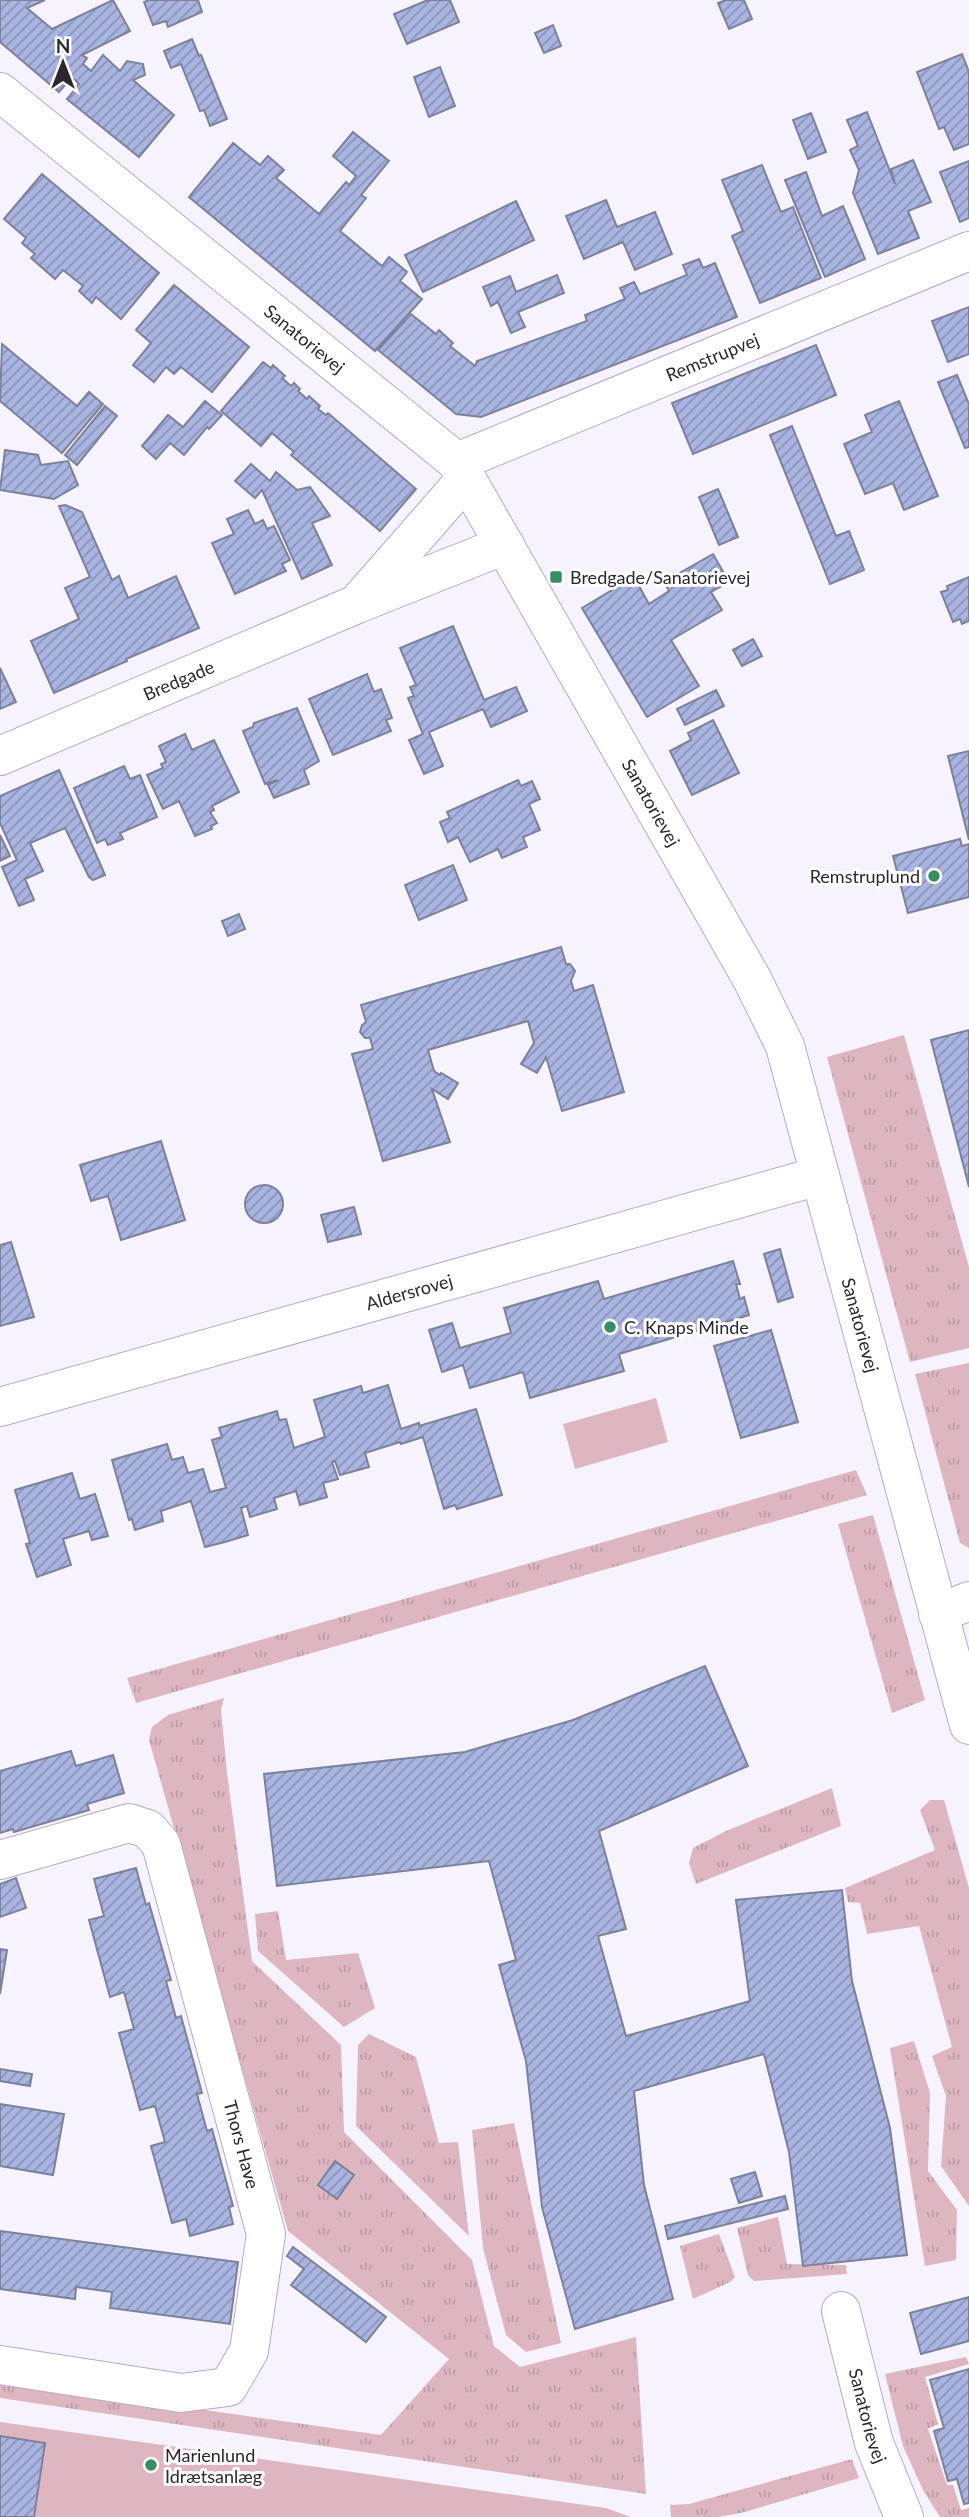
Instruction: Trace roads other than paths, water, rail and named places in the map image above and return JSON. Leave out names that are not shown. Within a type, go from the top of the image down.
[{"type":"street","name":"Sanatorievej","points":[[0,92],[461,470],[752,979],[785,1046],[819,1176],[954,1607],[969,1725]]},
{"type":"street","name":"Remstrupvej","points":[[461,470],[969,251]]},
{"type":"street","name":"Bredgade","points":[[357,604],[461,470]]},
{"type":"street","name":"Bredgade","points":[[0,756],[357,604],[505,545]]},
{"type":"street","name":"Aldersrovej","points":[[0,1407],[819,1176]]},
{"type":"street","name":"Thors Have","points":[[0,1860],[129,1823],[148,1829],[161,1844],[266,2234],[249,2351],[228,2387],[181,2393],[0,2365]]},
{"type":"street","name":"Sanatorievej","points":[[841,2311],[874,2443],[904,2517]]},
{"type":"place","name":"Bredgade/Sanatorievej","points":[[556,577]]},
{"type":"place","name":"Remstruplund","points":[[934,876]]},
{"type":"place","name":"C. Knaps Minde","points":[[610,1327]]},
{"type":"place","name":"Marienlund Idrætsanlæg","points":[[151,2465]]}]
